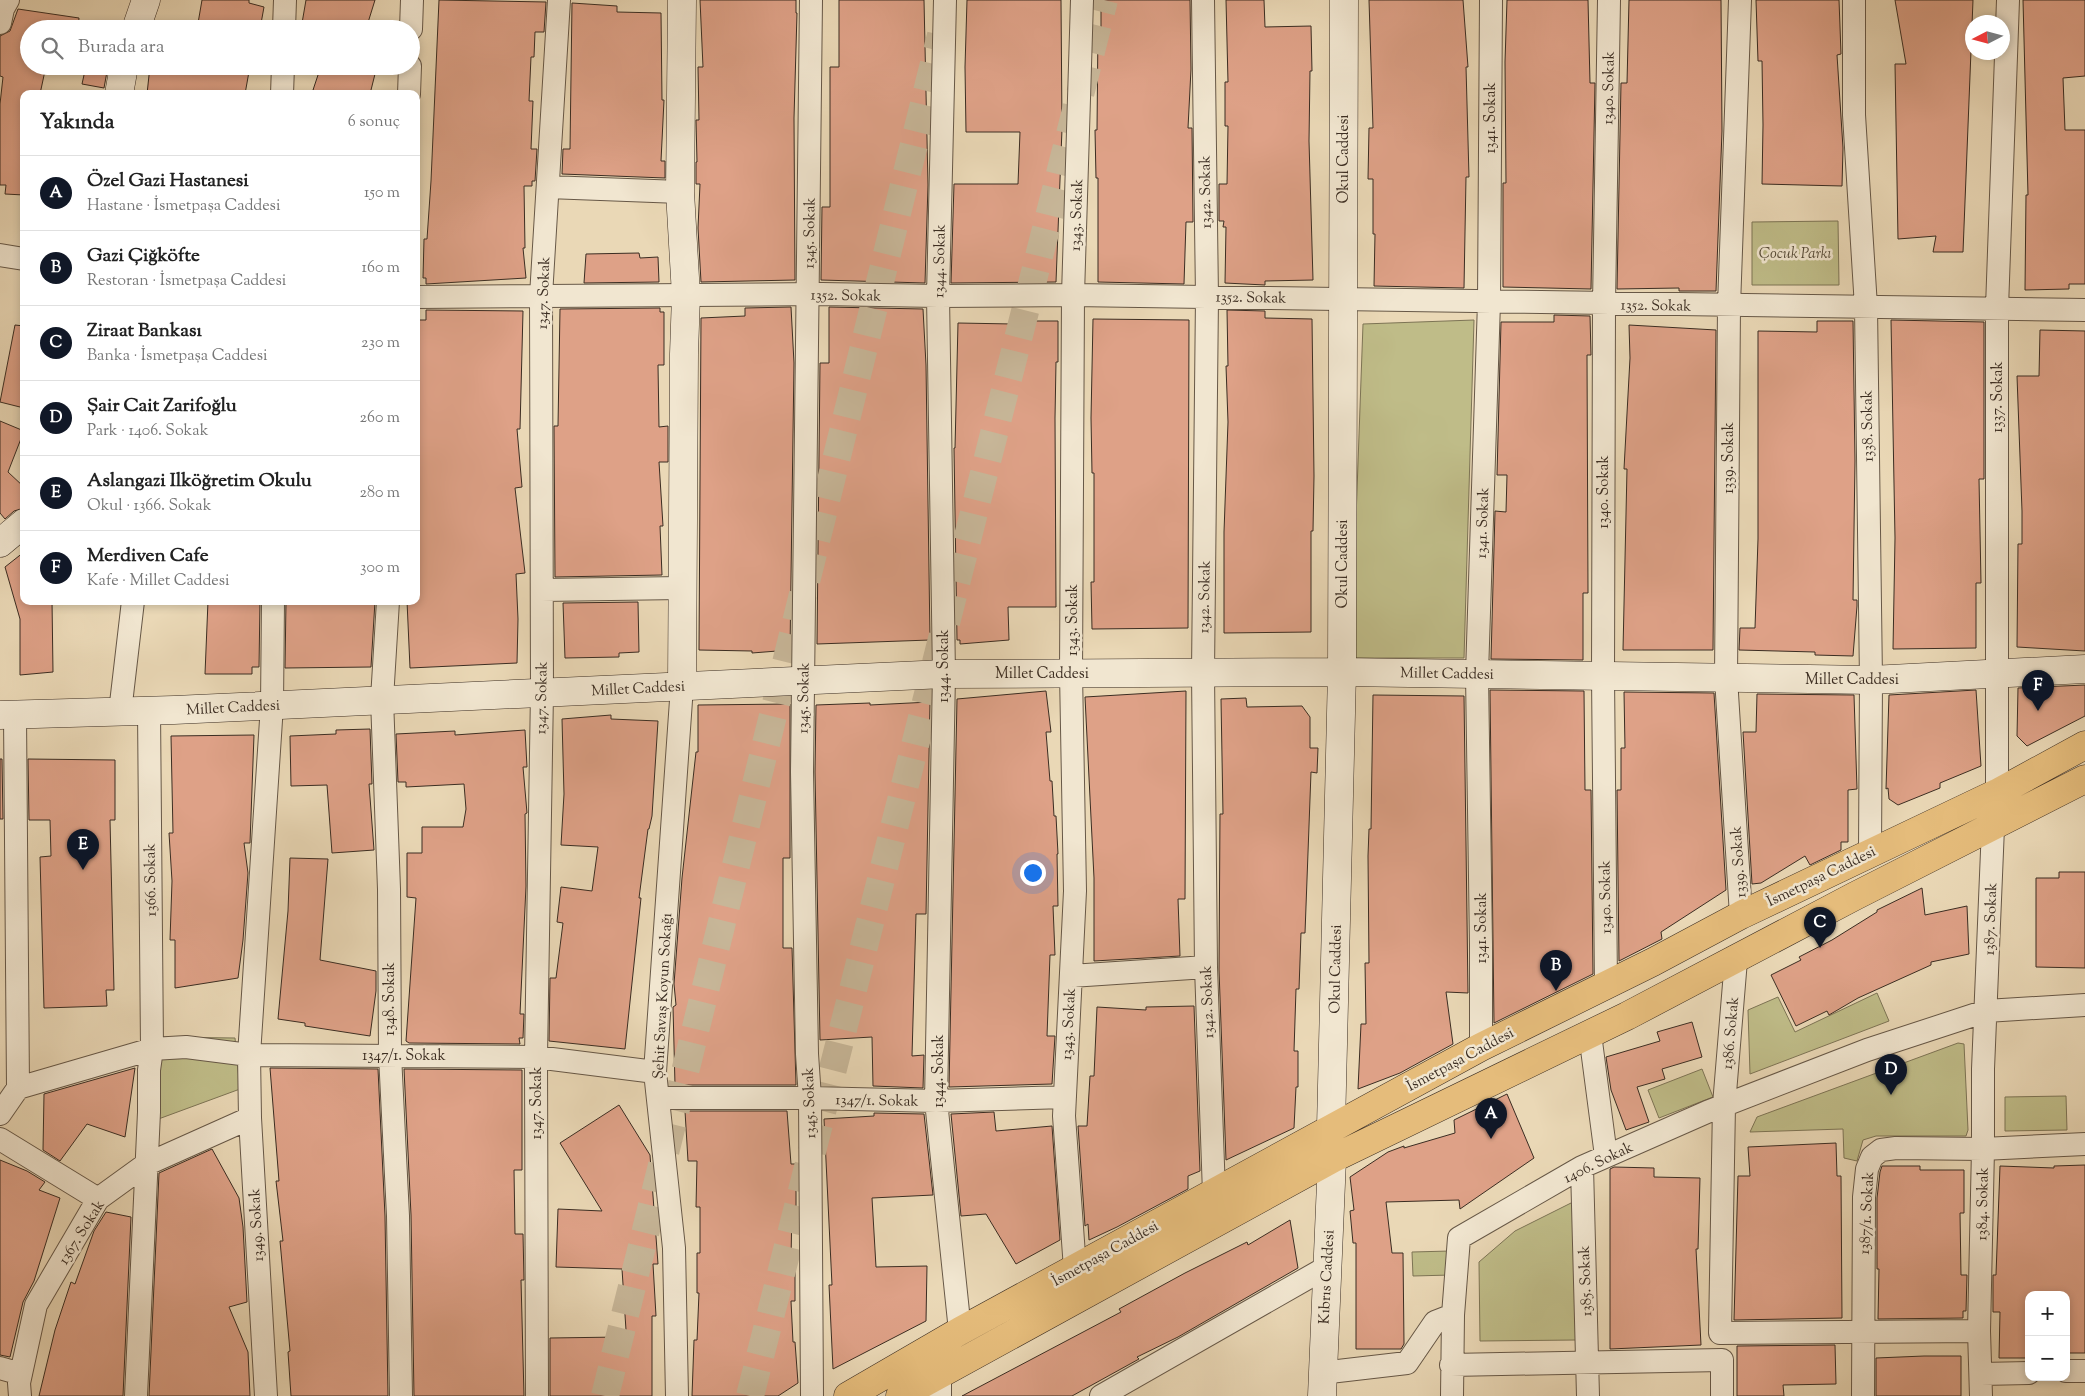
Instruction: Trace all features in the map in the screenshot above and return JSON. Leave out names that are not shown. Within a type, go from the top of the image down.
[{"type":"main road","points":[[139,20],[146,0]]},
{"type":"main road","points":[[682,0],[680,192],[686,295],[681,588],[682,686]]},
{"type":"main road","name":"Okul Caddesi","points":[[1331,1127],[1342,672],[1344,0]]},
{"type":"main road","points":[[120,90],[122,75]]},
{"type":"main road","name":"Millet Caddesi","points":[[8,715],[149,711],[944,674],[1342,672],[1871,680],[2085,669]]},
{"type":"main road","name":"İsmetpaşa Caddesi","points":[[848,1396],[960,1331],[1480,1046],[1606,985],[1741,915],[1997,793],[2085,745]]},
{"type":"main road","name":"İsmetpaşa Caddesi","points":[[900,1396],[940,1386],[1332,1159],[1590,1034],[2085,779]]},
{"type":"main road","points":[[1331,1127],[1332,1159]]},
{"type":"main road","name":"Kıbrıs Caddesi","points":[[1322,1384],[1332,1159]]},
{"type":"street","points":[[0,23],[3,9],[8,0]]},
{"type":"street","points":[[285,20],[286,0]]},
{"type":"street","points":[[411,20],[412,0]]},
{"type":"street","name":"1347. Sokak","points":[[537,1396],[536,1057],[542,692],[541,296],[559,0]]},
{"type":"street","name":"1345. Sokak","points":[[811,0],[802,782],[807,1044],[810,1098],[812,1396]]},
{"type":"street","name":"1344. Sokak","points":[[945,0],[938,296],[944,674],[936,1101],[960,1331]]},
{"type":"street","name":"1343. Sokak","points":[[1075,1269],[1064,1116],[1075,891],[1072,673],[1073,295],[1082,0]]},
{"type":"street","name":"1342. Sokak","points":[[1203,0],[1207,297],[1203,672],[1206,967],[1214,1193]]},
{"type":"street","name":"1341. Sokak","points":[[1480,1046],[1481,945],[1477,674],[1488,302],[1491,0]]},
{"type":"street","name":"1340. Sokak","points":[[1606,985],[1603,676],[1604,304],[1609,0]]},
{"type":"street","name":"1339. Sokak","points":[[1740,0],[1729,306],[1726,678],[1741,915]]},
{"type":"street","name":"1338. Sokak","points":[[1854,0],[1854,115],[1866,307],[1871,680],[1870,852]]},
{"type":"street","name":"1337. Sokak","points":[[1997,793],[1997,308],[2008,0]]},
{"type":"street","points":[[282,90],[283,75]]},
{"type":"street","points":[[409,90],[410,75]]},
{"type":"street","points":[[548,187],[680,192]]},
{"type":"street","points":[[0,255],[20,258]]},
{"type":"street","name":"1352. Sokak","points":[[420,297],[808,294],[938,296],[1073,295],[2085,310]]},
{"type":"street","points":[[542,590],[681,588]]},
{"type":"street","points":[[120,712],[133,605]]},
{"type":"street","name":"1349. Sokak","points":[[266,1396],[250,1118],[249,1055],[272,705],[272,605]]},
{"type":"street","name":"1348. Sokak","points":[[388,605],[382,699],[389,889],[390,1054],[398,1216],[401,1396]]},
{"type":"street","name":"Şehit Savaş Koyun Sokağı","points":[[677,1396],[674,1248],[655,1072],[682,686]]},
{"type":"street","name":"1366. Sokak","points":[[136,1396],[145,1165],[149,1112],[149,1070],[152,1049],[149,711]]},
{"type":"street","points":[[0,1114],[18,1088],[8,918],[8,715]]},
{"type":"street","name":"1387. Sokak","points":[[1986,1011],[1993,826]]},
{"type":"street","name":"1386. Sokak","points":[[1722,1396],[1720,1333],[1724,1106],[1736,960]]},
{"type":"street","points":[[1071,976],[1206,967]]},
{"type":"street","points":[[1986,1011],[2085,1005]]},
{"type":"street","name":"1406. Sokak","points":[[1453,1316],[1459,1238],[1582,1167],[1724,1106],[1867,1050],[1986,1011]]},
{"type":"street","name":"1384. Sokak","points":[[1981,1385],[1979,1331],[1983,1149],[1982,1069],[1986,1011]]},
{"type":"street","points":[[1590,1034],[1606,1156]]},
{"type":"street","name":"1347/1. Sokak","points":[[18,1088],[152,1049],[186,1047],[249,1055],[390,1054],[536,1057],[655,1072]]},
{"type":"street","name":"1347/1. Sokak","points":[[658,1098],[810,1098],[936,1101],[1065,1097]]},
{"type":"street","name":"1367. Sokak","points":[[20,1396],[11,1371],[36,1305],[98,1199],[145,1165],[250,1118]]},
{"type":"street","points":[[0,1139],[98,1199]]},
{"type":"street","name":"1387/1. Sokak","points":[[1863,1396],[1864,1197],[1867,1169],[1872,1157],[1881,1150],[1896,1148],[1983,1149],[2085,1144]]},
{"type":"street","name":"1385. Sokak","points":[[1582,1167],[1588,1396]]},
{"type":"street","points":[[1102,1396],[1326,1267]]},
{"type":"street","points":[[1322,1384],[1408,1363],[1435,1322],[1453,1316],[1452,1396]]},
{"type":"street","points":[[1720,1333],[1979,1331]]},
{"type":"street","points":[[1451,1365],[1722,1360]]},
{"type":"street","points":[[2070,1371],[2085,1371]]},
{"type":"street","points":[[1981,1385],[2025,1374]]},
{"type":"green space","name":"Çocuk Parkı","points":[[1838,221],[1839,285],[1752,285],[1752,222]]},
{"type":"green space","points":[[1474,320],[1464,658],[1351,658],[1363,324]]},
{"type":"green space","points":[[1877,993],[1889,1021],[1750,1074],[1748,1010],[1778,997],[1795,1032]]},
{"type":"green space","points":[[156,1037],[235,1038],[240,1089],[153,1121]]},
{"type":"green space","points":[[1958,1043],[1964,1044],[1968,1130],[1966,1136],[1876,1136],[1863,1140],[1857,1161],[1844,1158],[1843,1129],[1750,1132],[1757,1117]]},
{"type":"green space","points":[[1702,1069],[1713,1097],[1659,1118],[1648,1090]]},
{"type":"green space","points":[[2066,1096],[2067,1130],[2005,1131],[2005,1097]]},
{"type":"green space","points":[[1575,1201],[1576,1340],[1480,1341],[1479,1262],[1515,1231]]},
{"type":"green space","points":[[1450,1251],[1451,1275],[1413,1276],[1412,1252]]},
{"type":"building","points":[[202,0],[249,0],[249,3],[264,7],[262,20],[199,20]]},
{"type":"building","points":[[306,0],[375,0],[369,20],[303,20]]},
{"type":"building","points":[[439,0],[546,2],[544,32],[535,32],[534,57],[531,57],[529,101],[533,101],[531,149],[537,149],[535,181],[532,181],[532,186],[524,186],[525,248],[523,248],[526,278],[426,284],[426,278],[423,278],[424,239],[427,239],[431,181]]},
{"type":"building","points":[[700,0],[796,0],[794,118],[795,280],[701,282],[698,228],[700,184],[696,184],[696,120],[699,120],[698,67],[703,67]]},
{"type":"building","points":[[839,0],[924,0],[928,185],[925,283],[821,280],[822,207],[830,207],[830,67],[839,67]]},
{"type":"building","points":[[967,0],[1061,0],[1062,129],[1056,282],[951,283],[954,184],[1018,184],[1020,132],[966,132]]},
{"type":"building","points":[[1101,0],[1190,0],[1191,69],[1188,128],[1192,128],[1193,222],[1186,222],[1184,284],[1098,282],[1098,178],[1096,178],[1095,130],[1097,130],[1098,28],[1101,28]]},
{"type":"building","points":[[1226,0],[1264,0],[1265,27],[1311,26],[1312,71],[1310,71],[1309,141],[1313,280],[1265,281],[1265,285],[1225,283],[1226,227],[1223,227],[1224,221],[1219,221],[1219,184],[1227,184],[1228,126],[1225,126],[1225,82],[1228,82]]},
{"type":"building","points":[[1369,0],[1463,0],[1468,67],[1466,67],[1469,177],[1466,177],[1464,288],[1374,286],[1373,179],[1368,179],[1369,128],[1373,128]]},
{"type":"building","points":[[1507,0],[1588,0],[1590,83],[1595,83],[1591,289],[1503,287],[1503,183],[1506,183],[1505,62]]},
{"type":"building","points":[[1629,0],[1721,0],[1722,131],[1716,291],[1679,291],[1679,288],[1617,289],[1621,83],[1627,83]]},
{"type":"building","points":[[1756,0],[1839,0],[1841,54],[1837,55],[1843,148],[1842,186],[1762,184],[1762,61],[1758,61]]},
{"type":"building","points":[[1895,0],[1973,0],[1972,15],[1965,15],[1965,60],[1971,60],[1963,252],[1933,252],[1936,236],[1898,239],[1895,64],[1906,64]]},
{"type":"building","points":[[2023,0],[2085,0],[2085,76],[2063,78],[2065,130],[2085,130],[2085,284],[2069,284],[2069,289],[2025,290],[2026,195],[2028,195]]},
{"type":"building","points":[[572,3],[617,6],[617,12],[661,13],[662,100],[664,100],[661,161],[665,161],[665,178],[562,174],[563,149],[570,149]]},
{"type":"building","points":[[18,9],[79,18],[79,20],[20,20],[20,75],[44,75],[41,90],[20,90],[20,195],[5,194],[6,185],[0,185],[0,104],[3,77],[0,76],[0,36],[10,31]]},
{"type":"building","points":[[84,75],[106,75],[104,88],[82,84]]},
{"type":"building","points":[[149,75],[248,75],[246,90],[147,90]]},
{"type":"building","points":[[318,75],[375,75],[371,90],[313,90]]},
{"type":"building","points":[[639,253],[640,258],[658,257],[659,282],[584,283],[586,254]]},
{"type":"building","points":[[791,307],[794,363],[790,650],[752,653],[752,651],[699,650],[701,318],[745,316],[745,308]]},
{"type":"building","points":[[829,307],[923,309],[926,365],[930,640],[817,644],[820,363],[829,363]]},
{"type":"building","points":[[660,308],[660,312],[664,312],[664,365],[658,365],[659,427],[668,426],[668,462],[659,462],[663,526],[660,526],[662,575],[555,577],[554,426],[558,426],[560,309]]},
{"type":"building","points":[[426,310],[523,311],[520,429],[517,429],[522,487],[515,488],[525,573],[516,574],[517,663],[410,668],[407,605],[420,605],[420,320],[426,320]]},
{"type":"building","points":[[1227,310],[1265,311],[1265,318],[1312,319],[1314,476],[1313,531],[1311,531],[1311,632],[1224,633],[1224,532],[1228,422]]},
{"type":"building","points":[[1554,315],[1590,316],[1591,355],[1587,355],[1588,593],[1583,593],[1583,660],[1491,659],[1495,511],[1506,512],[1507,475],[1497,475],[1501,322],[1554,322]]},
{"type":"building","points":[[1093,319],[1189,320],[1188,628],[1092,629],[1091,582],[1094,582],[1094,473],[1092,473],[1091,418]]},
{"type":"building","points":[[1891,320],[1984,322],[1984,479],[1979,479],[1981,583],[1976,583],[1976,648],[1893,649],[1895,538]]},
{"type":"building","points":[[1013,321],[1058,321],[1055,418],[1056,607],[1008,607],[1009,640],[960,644],[960,640],[957,640],[954,448],[958,323],[1013,324]]},
{"type":"building","points":[[1817,321],[1853,321],[1855,461],[1853,600],[1857,600],[1857,606],[1853,656],[1815,655],[1815,652],[1739,650],[1740,628],[1755,628],[1758,539],[1758,331],[1817,332]]},
{"type":"building","points":[[15,325],[20,326],[20,407],[0,402]]},
{"type":"building","points":[[1629,325],[1716,330],[1713,650],[1623,650],[1627,469],[1624,469],[1630,358]]},
{"type":"building","points":[[2040,330],[2085,331],[2085,651],[2017,647],[2018,544],[2022,544],[2022,511],[2017,376],[2039,376]]},
{"type":"building","points":[[0,421],[20,429],[20,441],[8,472],[20,483],[20,509],[14,511],[5,519],[0,513]]},
{"type":"building","points":[[20,555],[20,605],[52,605],[53,672],[20,675],[20,619],[5,567]]},
{"type":"building","points":[[638,602],[639,652],[619,653],[619,657],[565,658],[563,603]]},
{"type":"building","points":[[208,605],[260,605],[259,667],[252,667],[252,674],[205,674]]},
{"type":"building","points":[[286,605],[375,605],[371,667],[285,668]]},
{"type":"building","points":[[2085,685],[2085,716],[2027,746],[2017,736],[2018,688]]},
{"type":"building","points":[[1490,690],[1584,691],[1585,790],[1591,790],[1593,974],[1494,1023]]},
{"type":"building","points":[[1976,690],[1981,766],[1940,783],[1940,788],[1898,805],[1889,799],[1888,788],[1886,789],[1889,695]]},
{"type":"building","points":[[1046,691],[1051,732],[1046,732],[1054,816],[1056,816],[1058,854],[1058,906],[1053,906],[1055,955],[1050,955],[1047,1036],[1055,1036],[1052,1084],[949,1087],[957,699]]},
{"type":"building","points":[[1186,691],[1185,899],[1178,899],[1180,956],[1094,961],[1094,878],[1085,697]]},
{"type":"building","points":[[1624,692],[1714,693],[1726,890],[1661,932],[1662,939],[1619,961],[1617,790],[1621,790],[1621,748],[1625,748]]},
{"type":"building","points":[[1757,694],[1854,695],[1857,789],[1848,790],[1848,842],[1841,842],[1841,850],[1810,865],[1805,856],[1761,883],[1752,884],[1743,732],[1756,732]]},
{"type":"building","points":[[1373,695],[1464,696],[1468,993],[1446,992],[1453,1044],[1400,1073],[1358,1089],[1361,1024],[1366,1024],[1365,963],[1369,963],[1368,856],[1369,829],[1371,829]]},
{"type":"building","points":[[1246,698],[1247,707],[1302,706],[1310,717],[1310,748],[1318,748],[1317,773],[1311,772],[1305,933],[1301,933],[1299,989],[1296,989],[1294,1051],[1298,1051],[1298,1087],[1296,1087],[1294,1128],[1226,1160],[1219,970],[1220,814],[1223,814],[1221,699]]},
{"type":"building","points":[[930,702],[926,914],[916,914],[912,1056],[924,1055],[923,1088],[873,1086],[872,1037],[820,1040],[815,772],[816,705]]},
{"type":"building","points":[[790,704],[790,858],[783,858],[783,948],[792,948],[796,1085],[675,1085],[673,1007],[676,1005],[674,984],[682,878],[696,752],[698,752],[698,705]]},
{"type":"building","points":[[611,715],[611,719],[658,721],[652,816],[648,829],[639,898],[641,898],[625,1049],[549,1041],[550,978],[556,978],[563,923],[557,922],[561,887],[592,891],[598,847],[561,845],[564,794],[562,719]]},
{"type":"building","points":[[370,729],[372,784],[369,784],[374,850],[332,853],[327,785],[291,786],[290,736],[336,734],[336,730]]},
{"type":"building","points":[[525,730],[527,767],[523,767],[527,813],[525,814],[526,886],[520,1014],[524,1014],[523,1038],[519,1038],[520,1044],[409,1043],[406,1041],[416,898],[407,897],[407,853],[422,853],[422,827],[463,827],[466,809],[464,784],[406,787],[406,782],[398,782],[396,734],[455,731],[455,735]]},
{"type":"building","points":[[254,735],[250,843],[244,843],[248,873],[238,978],[175,988],[175,940],[170,940],[172,881],[169,833],[173,833],[171,736]]},
{"type":"building","points":[[0,759],[2,759],[3,819],[0,819]]},
{"type":"building","points":[[28,759],[115,760],[115,820],[110,820],[114,990],[106,990],[107,1006],[44,1008],[40,857],[51,856],[50,820],[29,820]]},
{"type":"building","points":[[290,858],[328,859],[320,960],[376,971],[376,991],[370,1036],[305,1026],[305,1023],[278,1019],[288,911]]},
{"type":"building","points":[[2059,872],[2085,872],[2085,968],[2036,967],[2036,878],[2059,878]]},
{"type":"building","points":[[1922,888],[1925,915],[1967,906],[1969,954],[1931,962],[1931,965],[1858,998],[1829,1015],[1827,1011],[1796,1026],[1771,975],[1801,960],[1799,957],[1832,940],[1877,912],[1877,910]]},
{"type":"building","points":[[1194,1006],[1200,1171],[1188,1176],[1188,1189],[1089,1240],[1088,1224],[1085,1226],[1078,1126],[1087,1126],[1090,1076],[1094,1076],[1097,1007],[1146,1010],[1146,1007]]},
{"type":"building","points":[[1692,1022],[1702,1057],[1662,1069],[1665,1079],[1637,1087],[1649,1122],[1626,1130],[1611,1090],[1606,1057],[1660,1041],[1657,1032]]},
{"type":"building","points":[[135,1068],[125,1137],[87,1124],[60,1161],[43,1150],[44,1094]]},
{"type":"building","points":[[270,1068],[378,1069],[385,1216],[388,1396],[291,1396],[288,1352],[290,1351],[280,1241],[283,1241],[276,1181],[279,1181]]},
{"type":"building","points":[[404,1069],[522,1070],[522,1170],[514,1170],[515,1234],[523,1234],[524,1280],[521,1280],[524,1396],[414,1396],[411,1215]]},
{"type":"building","points":[[1507,1094],[1534,1158],[1460,1209],[1459,1200],[1386,1202],[1392,1253],[1403,1253],[1404,1344],[1401,1349],[1356,1349],[1356,1243],[1353,1243],[1350,1211],[1354,1210],[1350,1177],[1388,1152],[1455,1133],[1454,1120]]},
{"type":"building","points":[[619,1105],[650,1155],[658,1264],[653,1264],[656,1316],[652,1316],[652,1396],[550,1396],[550,1338],[620,1337],[619,1330],[626,1330],[622,1269],[556,1267],[558,1209],[602,1211],[560,1143]]},
{"type":"building","points":[[685,1111],[787,1111],[791,1164],[796,1164],[796,1206],[792,1206],[791,1260],[795,1260],[795,1301],[791,1301],[798,1383],[778,1396],[692,1396],[694,1340],[697,1340],[699,1293],[697,1293],[697,1253],[700,1253],[700,1207],[696,1207],[697,1161],[688,1161]]},
{"type":"building","points":[[994,1112],[996,1131],[1052,1126],[1060,1240],[1016,1264],[986,1214],[961,1216],[951,1114]]},
{"type":"building","points":[[874,1113],[924,1114],[933,1195],[872,1198],[876,1267],[927,1266],[926,1321],[833,1369],[829,1285],[832,1285],[824,1119],[874,1116]]},
{"type":"building","points":[[1836,1143],[1837,1176],[1841,1176],[1842,1318],[1734,1320],[1738,1176],[1750,1176],[1748,1147]]},
{"type":"building","points":[[212,1149],[239,1198],[243,1227],[247,1302],[229,1307],[248,1352],[250,1396],[149,1396],[159,1173]]},
{"type":"building","points":[[0,1160],[27,1171],[45,1182],[39,1190],[60,1198],[34,1281],[23,1302],[10,1357],[0,1355]]},
{"type":"building","points":[[2085,1165],[2085,1353],[2070,1353],[2070,1291],[2025,1291],[2025,1358],[1999,1358],[2000,1312],[1993,1312],[1993,1275],[1996,1275],[2000,1166],[2054,1168],[2054,1166]]},
{"type":"building","points":[[1882,1166],[1920,1166],[1920,1170],[1964,1170],[1964,1213],[1960,1213],[1961,1275],[1967,1275],[1966,1311],[1963,1311],[1963,1318],[1878,1319],[1877,1198]]},
{"type":"building","points":[[1614,1167],[1654,1168],[1654,1177],[1700,1178],[1698,1249],[1696,1249],[1701,1345],[1610,1349],[1610,1169]]},
{"type":"building","points":[[106,1212],[131,1217],[123,1396],[39,1396],[55,1330],[71,1282],[75,1284],[94,1231]]},
{"type":"building","points":[[1290,1220],[1298,1268],[1178,1337],[1137,1357],[1139,1359],[1072,1396],[962,1396],[1121,1312],[1119,1309],[1185,1273],[1247,1242],[1248,1245]]},
{"type":"building","points":[[1835,1345],[1836,1384],[1783,1385],[1784,1396],[1737,1396],[1737,1346]]},
{"type":"building","points":[[1961,1356],[1961,1396],[1876,1396],[1876,1358]]},
{"type":"tunnel","points":[[750,1396],[1104,0]]},
{"type":"tunnel","points":[[605,1396],[941,35]]},
{"type":"place","name":"Merdiven Cafe","points":[[2038,711]]},
{"type":"place","name":"Aslangazi Ilköğretim Okulu","points":[[83,870]]},
{"type":"place","name":"Ziraat Bankası","points":[[1820,948]]},
{"type":"place","name":"Gazi Çiğköfte","points":[[1556,991]]},
{"type":"place","name":"Şair Cait Zarifoğlu","points":[[1891,1095]]},
{"type":"place","name":"Özel Gazi Hastanesi","points":[[1491,1139]]}]
